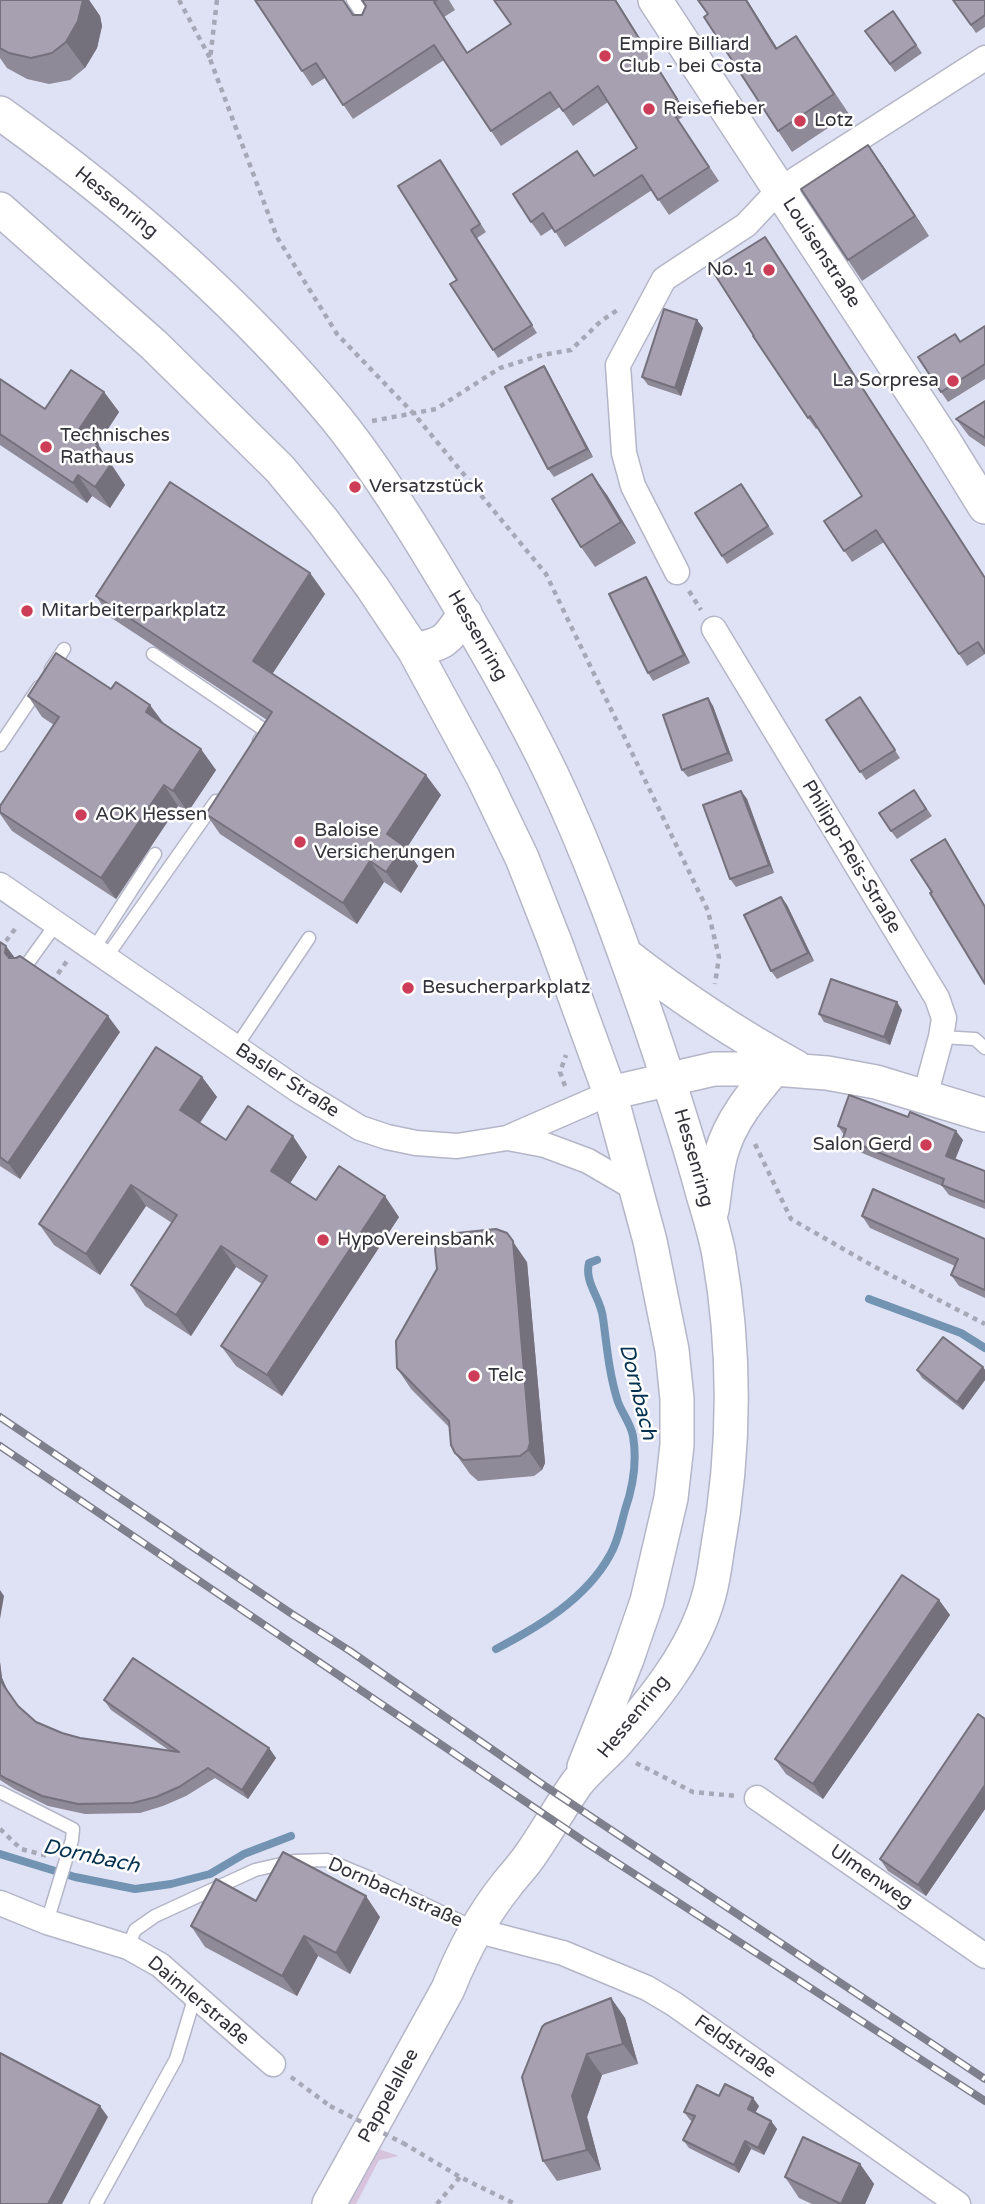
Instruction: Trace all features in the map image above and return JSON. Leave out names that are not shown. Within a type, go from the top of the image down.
[{"type":"street","name":"Louisenstraße","points":[[655,0],[985,507]]},
{"type":"street","points":[[677,572],[633,485],[624,453],[618,365],[664,279],[746,225],[779,190],[985,58]]},
{"type":"street","name":"Hessenring","points":[[0,113],[126,210],[201,274],[284,358],[339,422],[382,483],[465,613],[523,717],[555,782],[626,955],[669,1078],[718,1249],[727,1308],[731,1429],[726,1506],[712,1581],[697,1628],[673,1670],[640,1715],[580,1780]]},
{"type":"street","name":"Hessenring","points":[[0,209],[153,345],[280,470],[331,532],[414,650],[483,777],[522,858],[555,942],[610,1093],[636,1189],[657,1268],[672,1350],[677,1399],[677,1445],[671,1498],[647,1601],[580,1780]]},
{"type":"street","points":[[414,650],[437,645],[450,636],[465,613]]},
{"type":"street","name":"Philipp-Reis-Straße","points":[[714,629],[937,998],[944,1018],[925,1096]]},
{"type":"street","name":"Basler Straße","points":[[0,885],[332,1112],[369,1131],[416,1143],[457,1146],[507,1138],[610,1093]]},
{"type":"street","points":[[626,955],[660,982],[788,1070]]},
{"type":"street","points":[[610,1093],[714,1069],[788,1070],[827,1073],[876,1082],[985,1115]]},
{"type":"street","points":[[710,1219],[721,1153],[729,1134],[746,1102],[788,1070]]},
{"type":"street","points":[[507,1138],[545,1145],[588,1161],[636,1189]]},
{"type":"street","name":"Pappelallee","points":[[329,2204],[449,1989],[474,1960],[484,1932],[515,1891],[525,1864],[580,1780]]},
{"type":"street","name":"Ulmenweg","points":[[757,1798],[985,1956]]},
{"type":"street","name":"Daimlerstraße","points":[[0,1903],[47,1922],[128,1947],[160,1965],[274,2064]]},
{"type":"street","name":"Feldstraße","points":[[484,1932],[563,1953],[647,1987],[958,2204]]},
{"type":"lane","points":[[353,0],[368,22]]},
{"type":"lane","points":[[0,745],[64,649]]},
{"type":"lane","points":[[153,654],[266,731],[250,754]]},
{"type":"lane","points":[[99,954],[226,788]]},
{"type":"lane","points":[[99,954],[155,854]]},
{"type":"lane","points":[[25,967],[56,923]]},
{"type":"lane","points":[[236,1047],[309,938]]},
{"type":"lane","points":[[941,1037],[975,1039],[985,1048]]},
{"type":"lane","points":[[0,1792],[73,1829],[47,1922]]},
{"type":"lane","name":"Dornbachstraße","points":[[128,1947],[135,1930],[155,1916],[255,1870],[294,1861],[327,1860],[484,1932]]},
{"type":"lane","points":[[96,2204],[176,2059],[195,1996]]},
{"type":"path","points":[[179,0],[210,59],[277,237],[337,334],[414,414],[546,574],[708,911],[719,957],[715,985]]},
{"type":"path","points":[[210,59],[217,0]]},
{"type":"path","points":[[339,422],[370,421],[436,409],[500,368],[571,349],[601,321],[622,307]]},
{"type":"path","points":[[677,572],[714,629]]},
{"type":"path","points":[[0,949],[18,925]]},
{"type":"path","points":[[50,985],[68,960]]},
{"type":"path","points":[[561,1076],[559,1072],[567,1052]]},
{"type":"path","points":[[751,1134],[791,1219],[873,1266],[985,1324]]},
{"type":"path","points":[[611,1749],[693,1792],[757,1798]]},
{"type":"path","points":[[0,1829],[21,1849],[66,1861]]},
{"type":"path","points":[[274,2064],[330,2106],[515,2204]]},
{"type":"path","points":[[436,2204],[460,2177]]},
{"type":"shaded area","points":[[375,2148],[399,2156],[379,2160],[356,2204],[345,2204]]},
{"type":"building","points":[[0,0],[83,0],[78,21],[66,42],[52,53],[31,58],[0,48]]},
{"type":"building","points":[[255,0],[343,0],[353,15],[362,15],[366,6],[362,0],[437,0],[434,2],[467,53],[511,24],[494,0],[615,0],[677,99],[668,105],[709,167],[658,200],[642,175],[555,232],[543,213],[531,222],[513,194],[577,151],[594,176],[637,148],[598,86],[563,111],[550,92],[491,131],[434,45],[343,105],[316,63],[302,71]]},
{"type":"building","points":[[698,0],[746,0],[776,49],[796,36],[834,94],[778,131],[704,17],[708,14]]},
{"type":"building","points":[[953,0],[985,0],[985,15],[971,25]]},
{"type":"building","points":[[893,11],[916,45],[890,64],[865,31]]},
{"type":"building","points":[[868,145],[915,216],[848,260],[801,189]]},
{"type":"building","points":[[440,160],[480,224],[471,230],[532,325],[493,350],[450,284],[457,280],[398,186]]},
{"type":"building","points":[[765,237],[985,578],[985,653],[978,642],[959,654],[876,530],[844,551],[824,521],[862,496],[753,336],[712,270]]},
{"type":"building","points":[[664,309],[697,320],[675,388],[642,377]]},
{"type":"building","points":[[985,326],[985,364],[941,392],[918,357],[955,334],[960,342]]},
{"type":"building","points":[[544,366],[587,449],[548,469],[505,387]]},
{"type":"building","name":"Technisches Rathaus","points":[[71,370],[104,392],[78,431],[98,445],[93,452],[111,464],[95,487],[78,475],[73,483],[0,434],[0,379],[45,409]]},
{"type":"building","points":[[985,401],[985,438],[956,419]]},
{"type":"building","points":[[592,474],[621,522],[581,547],[552,499]]},
{"type":"building","points":[[170,482],[310,573],[253,661],[426,775],[387,834],[404,846],[386,872],[370,861],[343,903],[206,814],[272,712],[96,596]]},
{"type":"building","points":[[741,484],[768,526],[722,556],[695,513]]},
{"type":"building","points":[[646,577],[684,655],[648,673],[609,594]]},
{"type":"building","points":[[56,653],[111,689],[116,682],[150,705],[146,712],[201,749],[173,791],[164,785],[101,878],[0,812],[0,806],[59,717],[28,696]]},
{"type":"building","points":[[860,697],[895,750],[860,772],[826,720]]},
{"type":"building","points":[[708,698],[728,753],[682,770],[663,715]]},
{"type":"building","points":[[914,790],[926,809],[891,831],[879,813]]},
{"type":"building","points":[[741,791],[769,865],[730,879],[703,805]]},
{"type":"building","points":[[945,839],[985,907],[985,984],[911,860]]},
{"type":"building","points":[[781,897],[808,953],[771,971],[744,915]]},
{"type":"building","points":[[0,942],[6,946],[5,953],[9,958],[20,956],[108,1016],[8,1163],[0,1157]]},
{"type":"building","points":[[831,979],[897,1002],[884,1037],[819,1014]]},
{"type":"building","points":[[156,1047],[202,1077],[180,1110],[226,1140],[248,1106],[293,1136],[271,1171],[316,1200],[339,1166],[385,1196],[267,1375],[221,1346],[267,1276],[221,1246],[176,1315],[131,1285],[177,1215],[131,1185],[86,1254],[39,1224]]},
{"type":"building","points":[[849,1095],[908,1117],[910,1112],[956,1131],[946,1156],[985,1171],[985,1202],[942,1185],[944,1179],[843,1138],[846,1129],[838,1126]]},
{"type":"building","points":[[873,1189],[985,1239],[985,1290],[951,1275],[958,1259],[862,1216]]},
{"type":"building","name":"Telc","points":[[496,1229],[507,1233],[513,1241],[530,1443],[528,1450],[520,1456],[463,1460],[451,1445],[449,1421],[397,1368],[396,1341],[437,1269],[435,1249],[439,1239],[447,1234]]},
{"type":"building","points":[[943,1337],[983,1367],[957,1402],[917,1370]]},
{"type":"building","points":[[902,1575],[939,1600],[813,1784],[775,1759]]},
{"type":"building","points":[[133,1658],[269,1748],[242,1790],[208,1768],[179,1787],[156,1797],[133,1803],[78,1804],[42,1796],[0,1775],[0,1679],[18,1706],[36,1722],[62,1733],[179,1752],[104,1700]]},
{"type":"building","points":[[978,1714],[985,1719],[985,1785],[918,1885],[880,1859]]},
{"type":"building","points":[[283,1852],[366,1896],[336,1953],[304,1936],[282,1976],[191,1926],[216,1879],[256,1901]]},
{"type":"building","points":[[611,1998],[623,2044],[587,2054],[572,2096],[587,2150],[543,2161],[522,2077],[542,2027]]},
{"type":"building","points":[[0,2053],[100,2106],[48,2204],[0,2204]]},
{"type":"building","points":[[725,2084],[753,2098],[748,2109],[771,2121],[758,2148],[745,2141],[734,2165],[683,2140],[695,2116],[684,2112],[697,2085],[719,2096]]},
{"type":"building","points":[[803,2137],[860,2164],[841,2204],[785,2177]]},
{"type":"waterway","name":"Dornbach","points":[[496,1649],[560,1610],[600,1571],[613,1550],[630,1492],[634,1473],[633,1436],[615,1392],[602,1311],[589,1277],[589,1263],[597,1260]]},
{"type":"waterway","name":"Dornbach","points":[[869,1299],[961,1333],[985,1348]]},
{"type":"waterway","name":"Dornbach","points":[[0,1854],[75,1877],[135,1889],[171,1884],[210,1874],[244,1854],[291,1836]]},
{"type":"railway","points":[[0,1417],[350,1651],[545,1786],[985,2079]]},
{"type":"railway","points":[[0,1446],[588,1844],[985,2101]]},
{"type":"place","name":"Empire Billiard Club - bei Costa","points":[[605,56]]},
{"type":"place","name":"Reisefieber","points":[[649,109]]},
{"type":"place","name":"Lotz","points":[[800,121]]},
{"type":"place","name":"No. 1","points":[[769,270]]},
{"type":"place","name":"La Sorpresa","points":[[953,381]]},
{"type":"place","name":"Technisches Rathaus","points":[[46,447]]},
{"type":"place","name":"Versatzstück","points":[[355,487]]},
{"type":"place","name":"Mitarbeiterparkplatz","points":[[27,611]]},
{"type":"place","name":"AOK Hessen","points":[[81,815]]},
{"type":"place","name":"Baloise Versicherungen","points":[[300,842]]},
{"type":"place","name":"Besucherparkplatz","points":[[408,988]]},
{"type":"place","name":"Salon Gerd","points":[[926,1145]]},
{"type":"place","name":"HypoVereinsbank","points":[[323,1240]]},
{"type":"place","name":"Telc","points":[[474,1376]]}]
